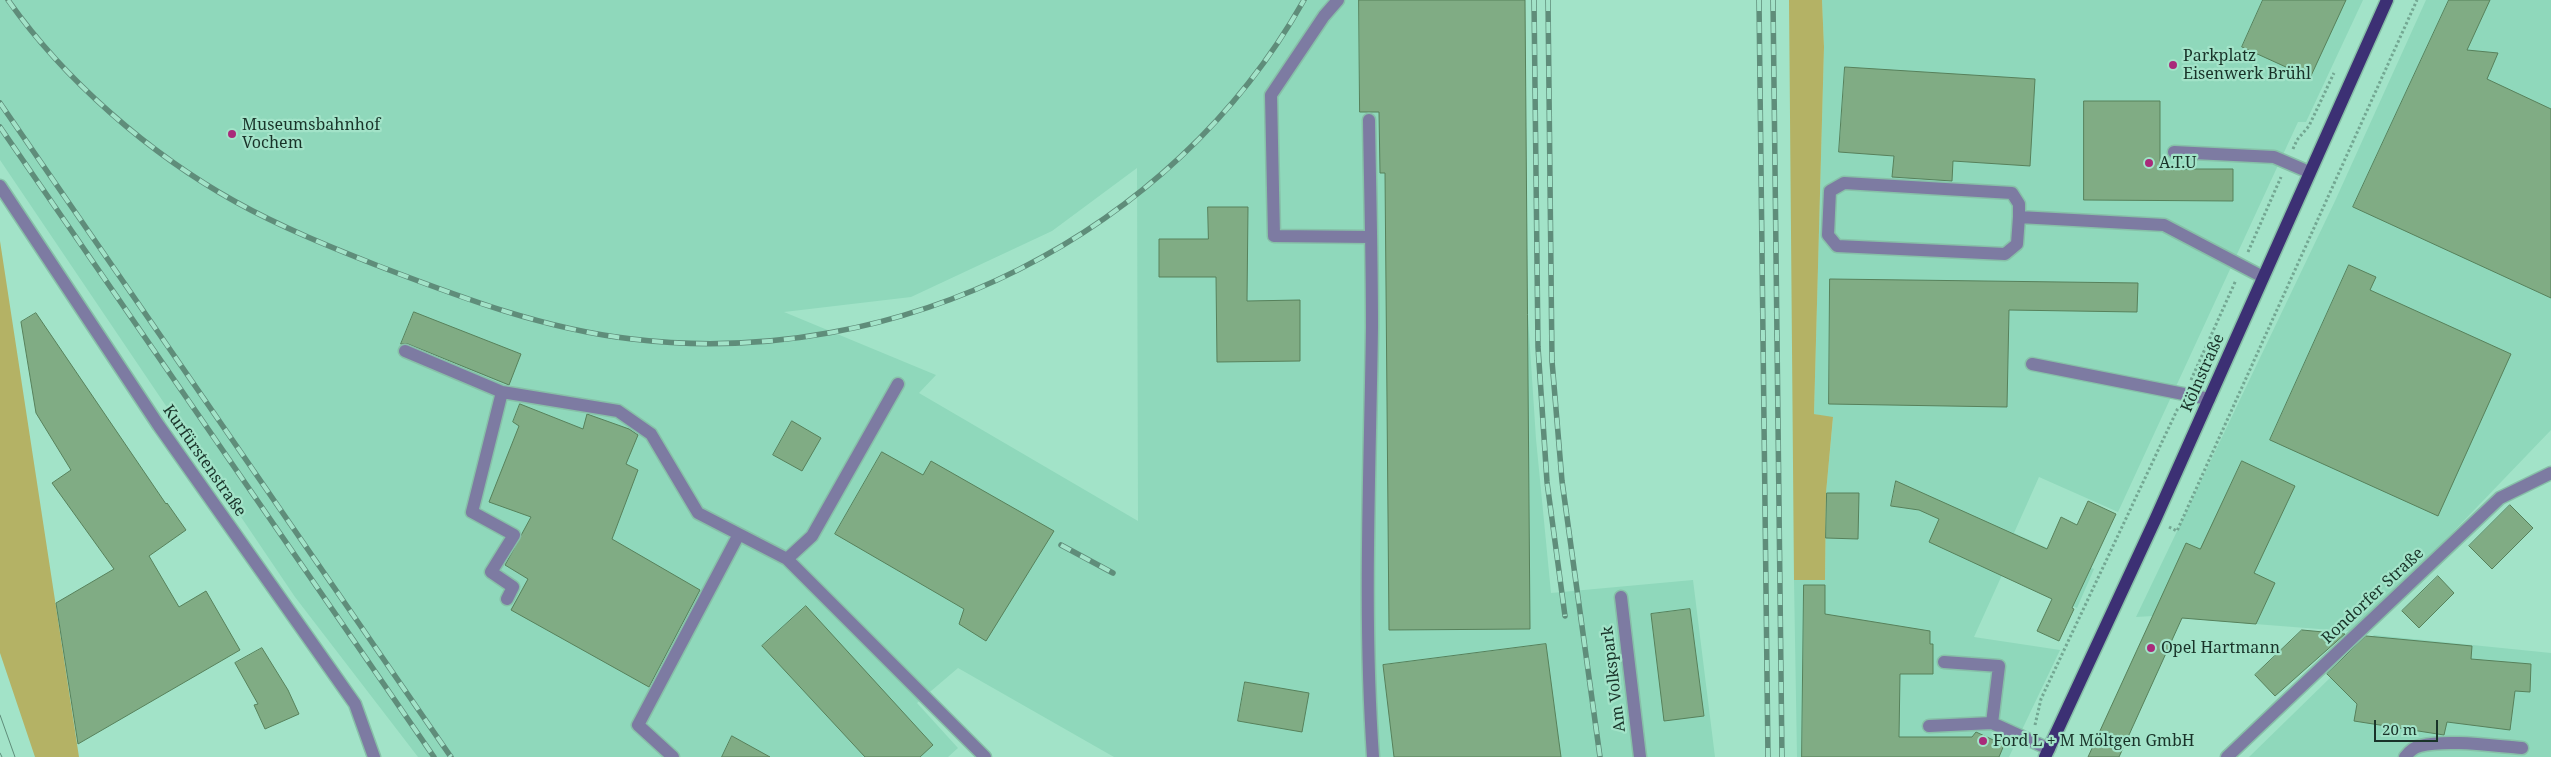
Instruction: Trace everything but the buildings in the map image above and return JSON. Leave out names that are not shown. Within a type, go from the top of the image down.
[{"type":"main road","name":"Kölnstraße","points":[[2047,753],[2155,520],[2387,0]]},
{"type":"street","points":[[1338,0],[1324,16],[1271,95],[1274,236],[1371,237]]},
{"type":"street","points":[[1369,120],[1372,327],[1367,614],[1368,686],[1373,757]]},
{"type":"street","points":[[2174,152],[2274,157],[2309,172]]},
{"type":"street","points":[[1844,183],[2012,192],[2019,204],[2019,217],[2017,244],[2005,254],[1836,246],[1828,235],[1830,191],[1844,183]]},
{"type":"street","name":"Kurfürstenstraße","points":[[0,186],[159,426],[355,704],[374,757]]},
{"type":"street","points":[[2019,217],[2164,225],[2263,276]]},
{"type":"street","points":[[405,351],[502,392],[618,411],[651,434],[698,513],[738,536],[787,559],[985,757]]},
{"type":"street","points":[[2032,364],[2209,399]]},
{"type":"street","points":[[787,559],[812,536],[898,384]]},
{"type":"street","points":[[502,392],[472,512],[514,535],[491,572],[513,587],[507,599]]},
{"type":"street","name":"Rondorfer Straße","points":[[2227,757],[2500,498],[2551,473]]},
{"type":"street","points":[[673,757],[638,725],[738,536]]},
{"type":"street","name":"Am Volkspark","points":[[1621,597],[1640,757]]},
{"type":"street","points":[[1944,662],[1999,666],[1992,723]]},
{"type":"street","points":[[1929,726],[1992,723],[2047,753]]},
{"type":"street","points":[[2405,757],[2410,750],[2420,746],[2454,744],[2522,748]]},
{"type":"path","points":[[2155,520],[2177,531],[2417,0]]},
{"type":"shaded area","points":[[0,0],[1525,0],[1525,272],[1536,439],[1551,593],[1693,580],[1715,757],[1114,757],[958,668],[917,703],[958,748],[948,757],[418,757],[295,597],[0,160]],"holes":[[[1137,168],[1138,521],[919,393],[936,375],[784,312],[911,297],[1052,231]]]},
{"type":"shaded area","points":[[1789,0],[1822,0],[1824,47],[1814,414],[1833,417],[1826,493],[1825,580],[1794,580]]},
{"type":"shaded area","points":[[1822,0],[2363,0],[2306,122],[2298,122],[2118,512],[2039,477],[2014,533],[2094,569],[2077,608],[2002,575],[1974,637],[2060,650],[2009,757],[1797,757],[1794,580],[1825,579],[1826,493],[1833,418],[1814,414],[1824,47]]},
{"type":"shaded area","points":[[2426,0],[2551,0],[2551,430],[2357,632],[2153,616],[2136,617],[2335,201]]},
{"type":"shaded area","points":[[0,241],[79,757],[35,757],[0,653]]},
{"type":"shaded area","points":[[2374,635],[2551,653],[2551,757],[2249,757]]},
{"type":"tram line","points":[[0,715],[15,757]]},
{"type":"tram line","points":[[0,753],[2,757]]},
{"type":"railway","points":[[8,0],[55,59],[82,87],[141,139],[204,183],[270,220],[407,277],[470,300],[534,320],[566,328],[632,339],[732,343],[831,333],[927,308],[1019,270],[1104,219],[1181,157],[1248,83],[1304,0]]},
{"type":"railway","points":[[1534,0],[1538,347],[1547,482],[1565,616]]},
{"type":"railway","points":[[1548,0],[1552,361],[1562,481],[1600,757]]},
{"type":"railway","points":[[1759,0],[1768,757]]},
{"type":"railway","points":[[1773,0],[1782,757]]},
{"type":"railway","points":[[0,103],[451,757]]},
{"type":"railway","points":[[0,127],[434,757]]},
{"type":"railway","points":[[1061,545],[1113,573]]},
{"type":"place","name":"Parkplatz Eisenwerk Brühl","points":[[2173,65]]},
{"type":"place","name":"Museumsbahnhof Vochem","points":[[232,134]]},
{"type":"place","name":"A.T.U","points":[[2149,163]]},
{"type":"place","name":"Opel Hartmann","points":[[2151,648]]},
{"type":"place","name":"Ford L + M Möltgen GmbH","points":[[1983,741]]}]
